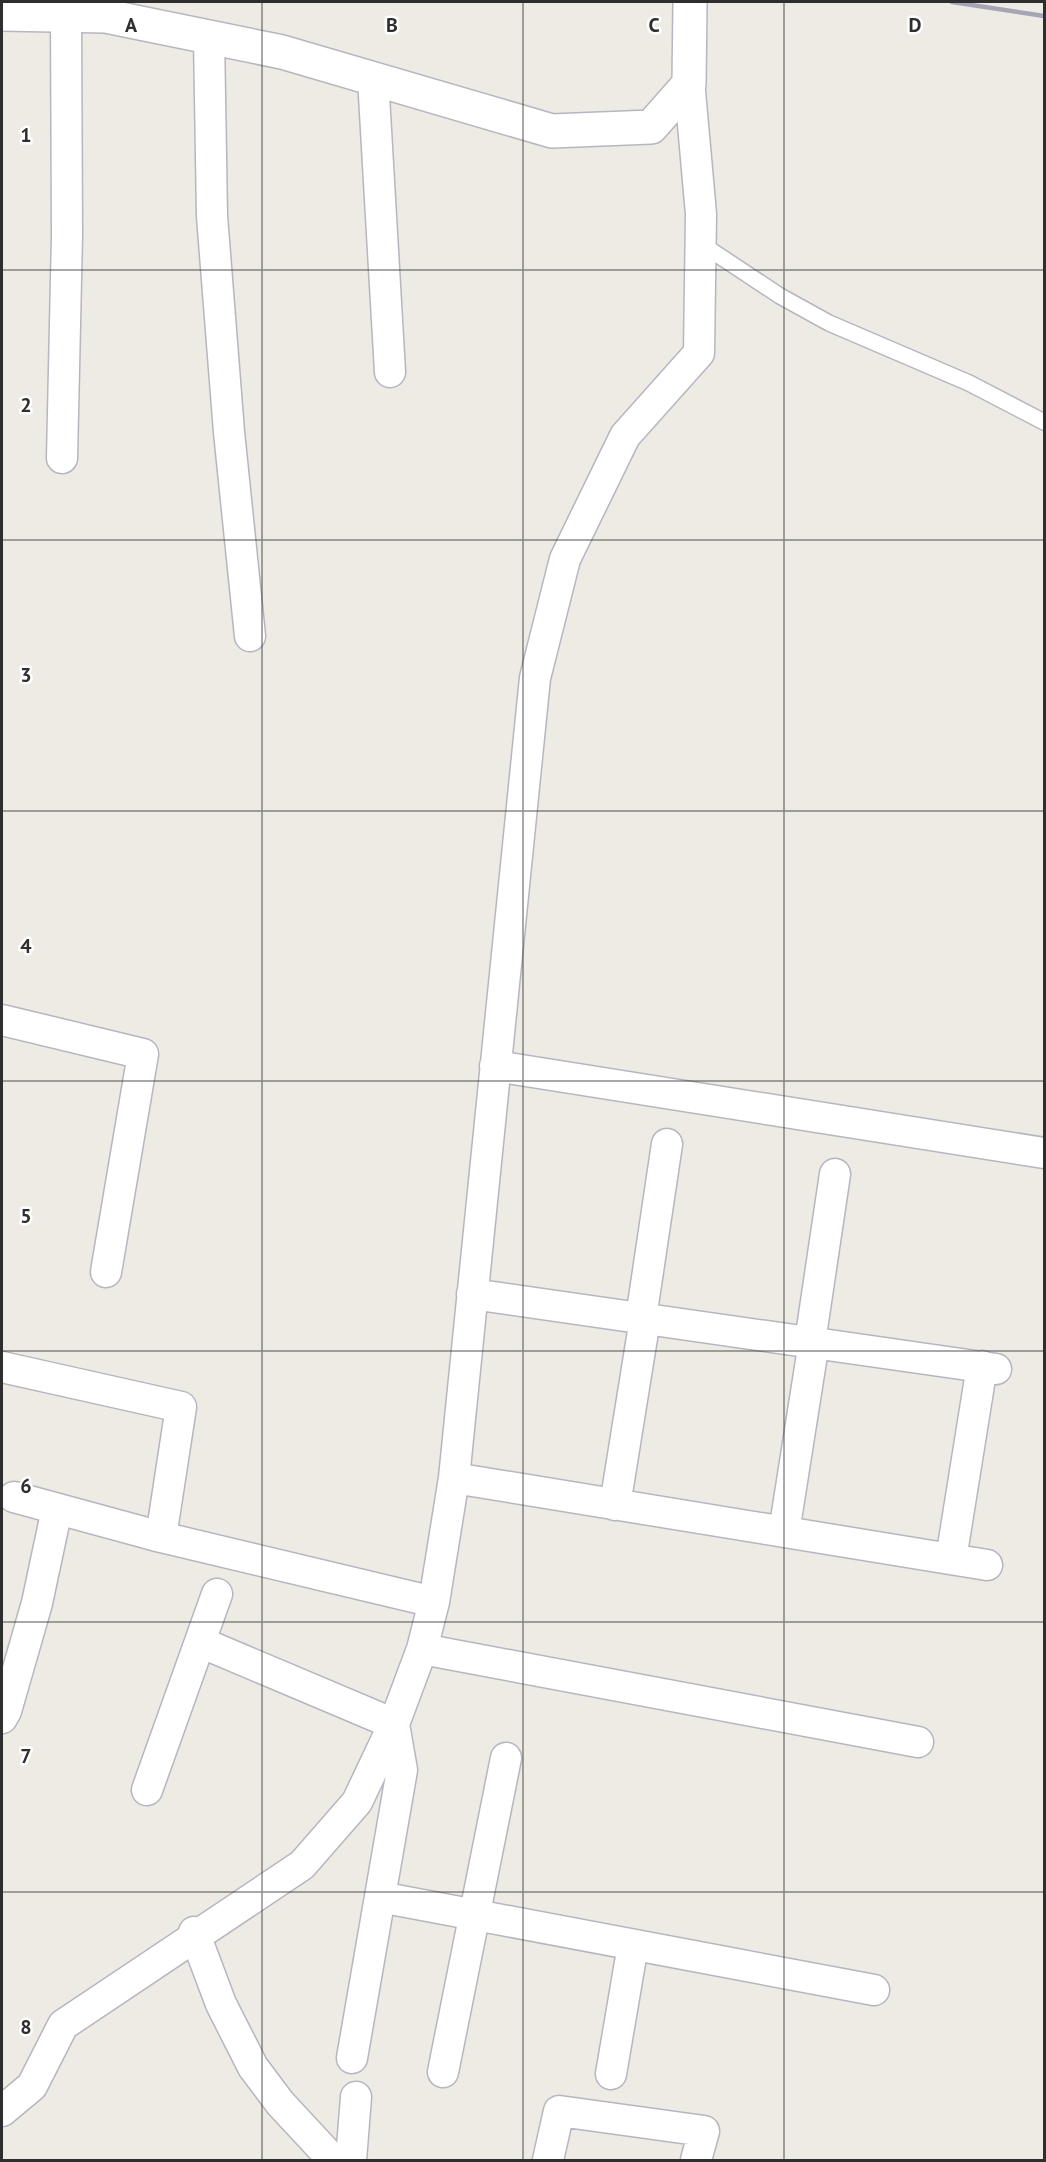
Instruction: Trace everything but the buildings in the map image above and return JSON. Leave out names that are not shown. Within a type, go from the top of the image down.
[{"type":"main road","points":[[2,14],[106,16],[282,52],[552,130],[651,127],[689,84],[690,2]]},
{"type":"street","points":[[62,458],[68,235],[66,15]]},
{"type":"street","points":[[208,37],[212,216],[229,432],[250,636]]},
{"type":"street","points":[[373,78],[390,372]]},
{"type":"street","points":[[2,2111],[32,2086],[63,2025],[195,1934],[303,1865],[357,1802],[394,1724],[422,1649],[434,1602],[454,1478],[535,678],[566,559],[625,436],[699,353],[701,214],[689,80]]},
{"type":"street","points":[[2,1020],[143,1054],[106,1272]]},
{"type":"street","points":[[495,1066],[1044,1153]]},
{"type":"street","points":[[615,1505],[667,1144]]},
{"type":"street","points":[[784,1532],[835,1174]]},
{"type":"street","points":[[472,1294],[989,1367],[951,1559]]},
{"type":"street","points":[[2,1367],[181,1407],[161,1537]]},
{"type":"street","points":[[454,1478],[987,1565]]},
{"type":"street","points":[[14,1497],[161,1537],[434,1602]]},
{"type":"street","points":[[2,1718],[38,1603],[57,1509]]},
{"type":"street","points":[[147,1790],[217,1594]]},
{"type":"street","points":[[200,1642],[394,1724]]},
{"type":"street","points":[[422,1649],[918,1742]]},
{"type":"street","points":[[352,2058],[402,1770],[394,1724]]},
{"type":"street","points":[[443,2072],[507,1758]]},
{"type":"street","points":[[380,1898],[874,1990]]},
{"type":"street","points":[[195,1934],[220,2004],[253,2067],[280,2103],[333,2160]]},
{"type":"street","points":[[611,2074],[633,1945]]},
{"type":"street","points":[[351,2160],[356,2097]]},
{"type":"street","points":[[548,2160],[560,2111],[704,2131],[696,2160]]},
{"type":"lane","points":[[700,243],[780,296],[829,323],[969,383],[1044,422]]},
{"type":"railway","points":[[952,2],[1044,16]]}]
